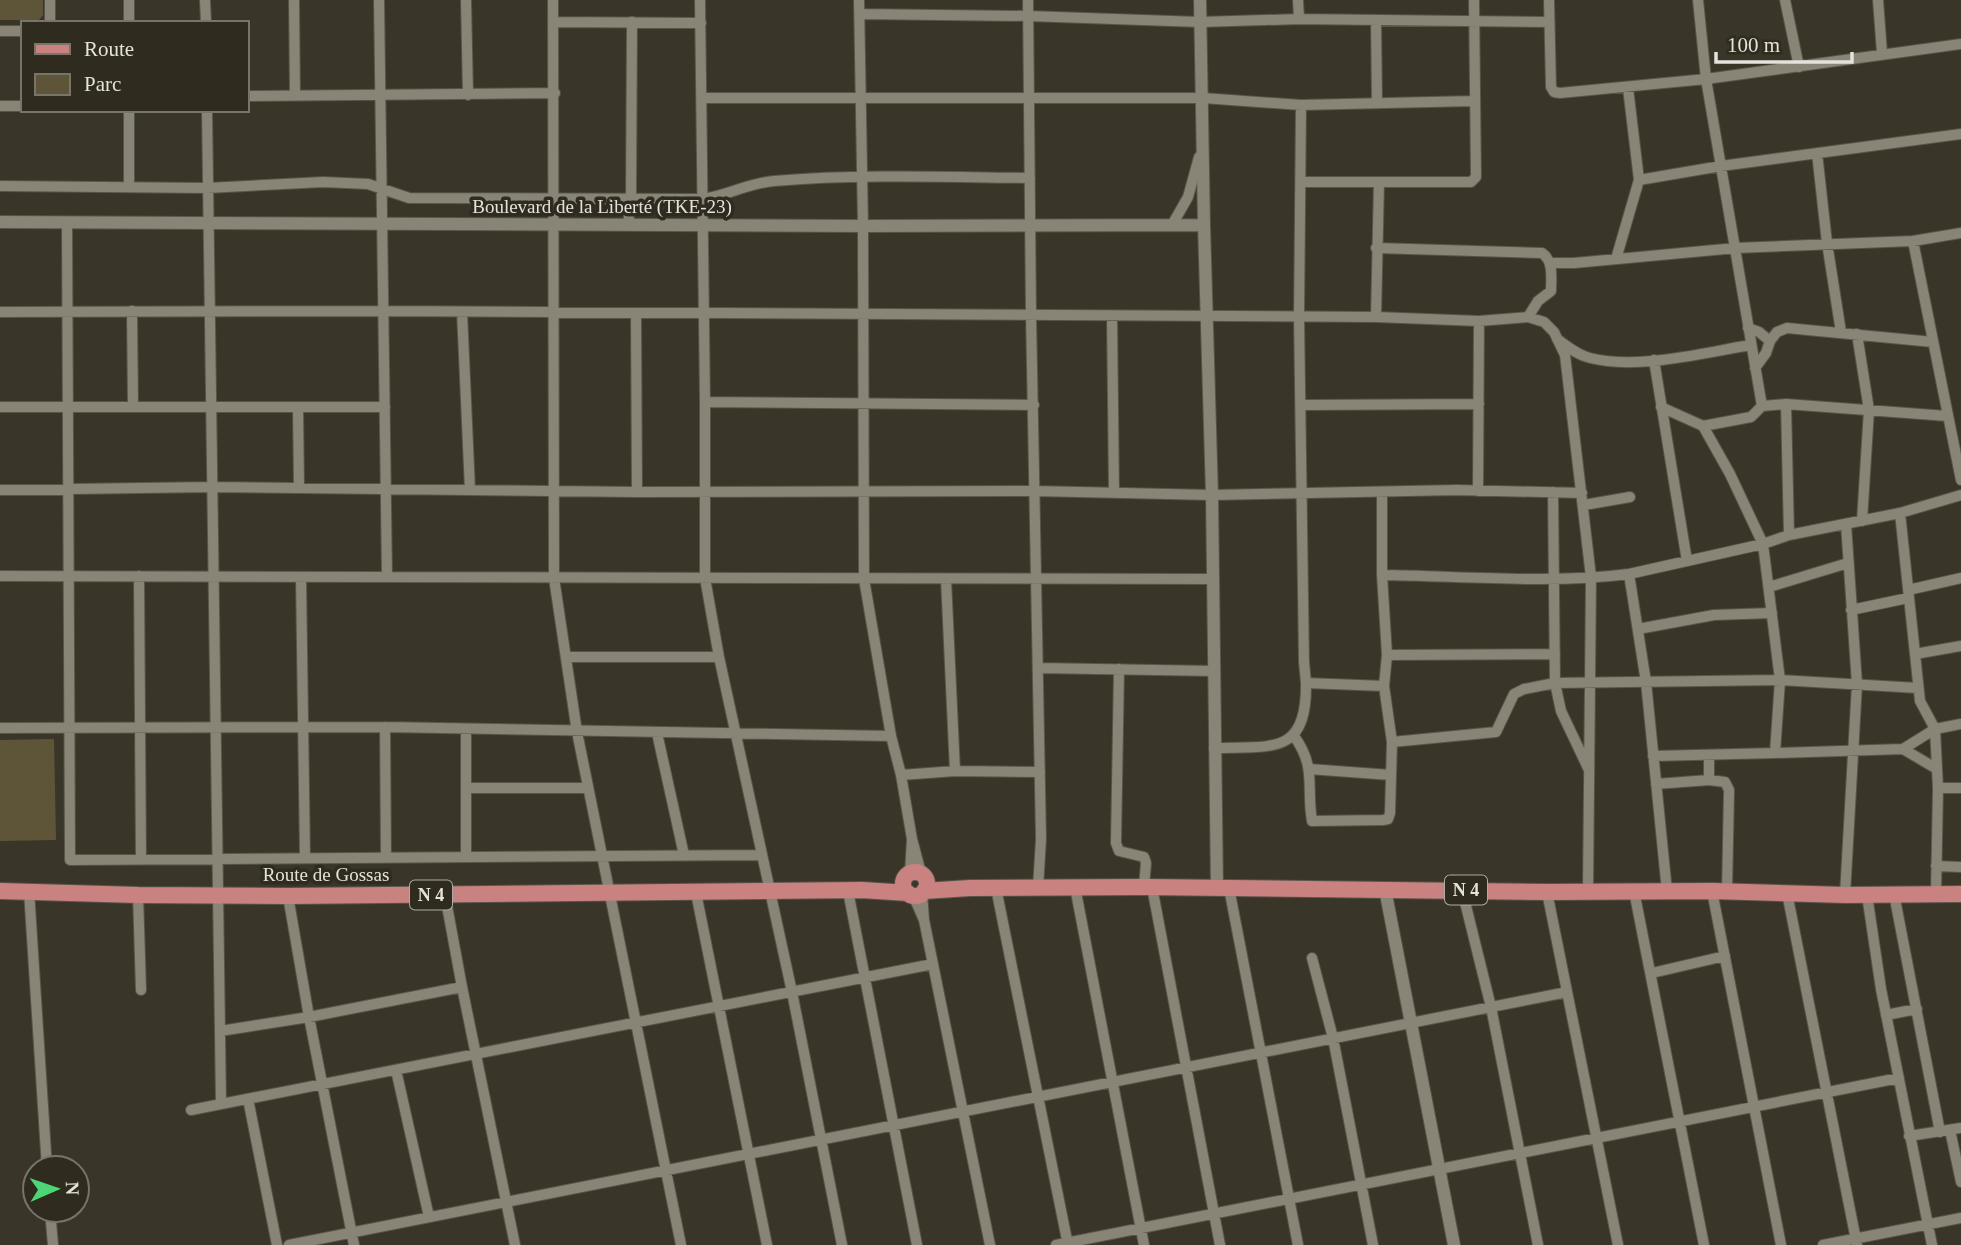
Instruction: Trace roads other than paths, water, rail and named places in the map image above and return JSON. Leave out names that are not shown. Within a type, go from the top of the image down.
[{"type":"main road","name":"N 4","points":[[855,891],[916,885],[970,888],[1961,894]]},
{"type":"main road","name":"Route de Gossas","points":[[0,891],[288,896],[855,891]]},
{"type":"street","points":[[50,0],[50,21]]},
{"type":"street","points":[[129,0],[129,21]]},
{"type":"street","points":[[205,0],[206,21]]},
{"type":"street","points":[[293,0],[295,95]]},
{"type":"street","points":[[379,0],[387,577]]},
{"type":"street","points":[[466,0],[468,95]]},
{"type":"street","points":[[554,0],[554,578],[577,732],[681,1245]]},
{"type":"street","points":[[700,0],[705,578],[719,657],[792,992],[842,1245]]},
{"type":"street","points":[[859,0],[864,579],[912,839],[916,885],[990,1245]]},
{"type":"street","points":[[1028,0],[1041,839],[1038,888]]},
{"type":"street","points":[[1200,0],[1212,495],[1214,748],[1223,888],[1261,1053],[1298,1245]]},
{"type":"street","points":[[1298,0],[1299,19]]},
{"type":"street","points":[[1301,182],[1474,181],[1474,0]]},
{"type":"street","points":[[1549,0],[1551,88],[1554,92],[1628,88],[1706,79],[1961,44]]},
{"type":"street","points":[[1698,0],[1706,79],[1762,406]]},
{"type":"street","points":[[1785,0],[1799,67]]},
{"type":"street","points":[[1878,0],[1882,54]]},
{"type":"street","points":[[860,14],[1200,22],[1299,19],[1549,22]]},
{"type":"street","points":[[1376,20],[1377,103]]},
{"type":"street","points":[[554,22],[701,23]]},
{"type":"street","points":[[628,225],[631,199],[632,22]]},
{"type":"street","points":[[0,31],[21,32]]},
{"type":"street","points":[[1616,259],[1639,180],[1628,88]]},
{"type":"street","points":[[248,96],[555,93]]},
{"type":"street","points":[[702,98],[1203,98],[1301,105],[1473,101]]},
{"type":"street","points":[[1214,748],[1280,743],[1294,736],[1304,713],[1307,683],[1304,662],[1299,317],[1301,105]]},
{"type":"street","points":[[0,106],[21,106]]},
{"type":"street","points":[[129,112],[129,187]]},
{"type":"street","points":[[207,112],[221,1104]]},
{"type":"street","points":[[1639,180],[1721,166],[1961,134]]},
{"type":"street","points":[[1172,225],[1194,182],[1202,144]]},
{"type":"street","points":[[1817,153],[1841,332]]},
{"type":"street","points":[[0,186],[207,188],[323,182],[368,184],[410,198],[702,199],[719,197],[747,185],[764,182],[862,176],[1030,178]]},
{"type":"street","points":[[1376,317],[1379,182]]},
{"type":"street","name":"Boulevard de la Liberté (TKE-23)","points":[[0,222],[703,226],[1204,225]]},
{"type":"street","points":[[67,223],[70,860],[762,855]]},
{"type":"street","points":[[1550,263],[1736,248],[1913,241],[1961,233]]},
{"type":"street","points":[[1913,241],[1961,480]]},
{"type":"street","points":[[1376,248],[1542,253],[1548,257],[1550,263],[1551,291],[1538,301],[1528,317]]},
{"type":"street","points":[[0,312],[384,311],[1376,317],[1479,321],[1528,317],[1544,323],[1554,332],[1564,355],[1583,499],[1591,577],[1588,891]]},
{"type":"street","points":[[132,312],[133,407]]},
{"type":"street","points":[[461,312],[470,489]]},
{"type":"street","points":[[636,313],[637,492]]},
{"type":"street","points":[[1112,316],[1114,493]]},
{"type":"street","points":[[1478,491],[1479,321]]},
{"type":"street","points":[[1748,328],[1759,332],[1770,341]]},
{"type":"street","points":[[1755,368],[1777,332],[1787,328],[1933,342]]},
{"type":"street","points":[[1857,334],[1869,410],[1862,521]]},
{"type":"street","points":[[1557,339],[1590,358],[1623,362],[1751,345]]},
{"type":"street","points":[[1654,360],[1688,561]]},
{"type":"street","points":[[705,402],[1034,405]]},
{"type":"street","points":[[1302,405],[1479,404]]},
{"type":"street","points":[[1661,407],[1703,426],[1751,417],[1762,406],[1786,404],[1947,416]]},
{"type":"street","points":[[1786,404],[1789,535]]},
{"type":"street","points":[[0,407],[385,407]]},
{"type":"street","points":[[298,407],[299,487]]},
{"type":"street","points":[[1703,426],[1730,474],[1763,544],[1780,680],[1775,753]]},
{"type":"street","points":[[0,490],[299,487],[637,492],[1034,491],[1212,495],[1478,491],[1553,492],[1583,499],[1630,497]]},
{"type":"street","points":[[1294,736],[1305,751],[1309,769],[1312,821],[1388,819],[1392,742],[1384,686],[1387,655],[1382,575],[1382,492]]},
{"type":"street","points":[[1553,492],[1555,683],[1560,711],[1590,772]]},
{"type":"street","points":[[1382,575],[1591,577],[1629,574],[1763,544],[1789,535],[1900,513],[1961,495]]},
{"type":"street","points":[[1900,513],[1918,688],[1922,708],[1935,729],[1938,788],[1936,893]]},
{"type":"street","points":[[1844,895],[1857,684],[1846,524]]},
{"type":"street","points":[[1769,587],[1848,564]]},
{"type":"street","points":[[1629,574],[1646,682],[1667,891]]},
{"type":"street","points":[[0,576],[1213,579]]},
{"type":"street","points":[[139,576],[141,860]]},
{"type":"street","points":[[301,577],[305,858]]},
{"type":"street","points":[[1851,610],[1961,578]]},
{"type":"street","points":[[946,579],[955,771]]},
{"type":"street","points":[[1638,629],[1714,615],[1772,613]]},
{"type":"street","points":[[1915,654],[1961,646]]},
{"type":"street","points":[[1387,655],[1555,654]]},
{"type":"street","points":[[566,657],[719,657]]},
{"type":"street","points":[[1038,668],[1214,671]]},
{"type":"street","points":[[1119,669],[1116,843],[1119,851],[1144,857],[1146,863],[1148,887],[1220,1245]]},
{"type":"street","points":[[1392,742],[1496,732],[1514,694],[1524,689],[1555,683],[1780,680],[1918,688]]},
{"type":"street","points":[[1307,683],[1384,686]]},
{"type":"street","points":[[1653,756],[1903,749],[1935,729],[1961,724]]},
{"type":"street","points":[[0,728],[385,727],[891,736]]},
{"type":"street","points":[[385,727],[386,858]]},
{"type":"street","points":[[466,730],[466,857]]},
{"type":"street","points":[[657,733],[684,855]]},
{"type":"street","points":[[1903,749],[1937,769]]},
{"type":"street","points":[[1709,755],[1709,780]]},
{"type":"street","points":[[1309,769],[1391,775]]},
{"type":"street","points":[[901,775],[955,771],[1040,772]]},
{"type":"street","points":[[1656,784],[1709,780],[1725,782],[1729,790],[1719,891],[1725,956],[1781,1245]]},
{"type":"street","points":[[466,788],[588,788]]},
{"type":"street","points":[[1938,788],[1961,788]]},
{"type":"street","points":[[1936,866],[1961,867]]},
{"type":"street","points":[[1075,887],[1144,1245]]},
{"type":"street","points":[[996,888],[1038,1097],[1063,1244],[1899,1078]]},
{"type":"street","points":[[1385,889],[1454,1245]]},
{"type":"street","points":[[1462,890],[1491,1007],[1538,1245]]},
{"type":"street","points":[[29,891],[46,1154]]},
{"type":"street","points":[[855,891],[865,978],[917,1245]]},
{"type":"street","points":[[1634,891],[1704,1245]]},
{"type":"street","points":[[1547,892],[1618,1245]]},
{"type":"street","points":[[696,893],[767,1245]]},
{"type":"street","points":[[1787,893],[1856,1242]]},
{"type":"street","points":[[1894,894],[1917,1009],[1951,1130],[1961,1182]]},
{"type":"street","points":[[138,895],[141,990]]},
{"type":"street","points":[[445,895],[515,1245]]},
{"type":"street","points":[[1867,895],[1886,1015],[1932,1245]]},
{"type":"street","points":[[288,896],[321,1085],[352,1239]]},
{"type":"street","points":[[1652,973],[1725,956]]},
{"type":"street","points":[[1312,958],[1333,1038],[1373,1245]]},
{"type":"street","points":[[191,1110],[933,964]]},
{"type":"street","points":[[220,1031],[309,1017],[462,987]]},
{"type":"street","points":[[289,1245],[352,1239],[429,1217],[1567,992]]},
{"type":"street","points":[[1886,1015],[1917,1009]]},
{"type":"street","points":[[396,1070],[429,1217]]},
{"type":"street","points":[[248,1099],[277,1245]]},
{"type":"street","points":[[1909,1136],[1951,1130]]},
{"type":"street","points":[[1823,1245],[1856,1242],[1961,1218]]},
{"type":"street","points":[[51,1224],[53,1245]]}]
